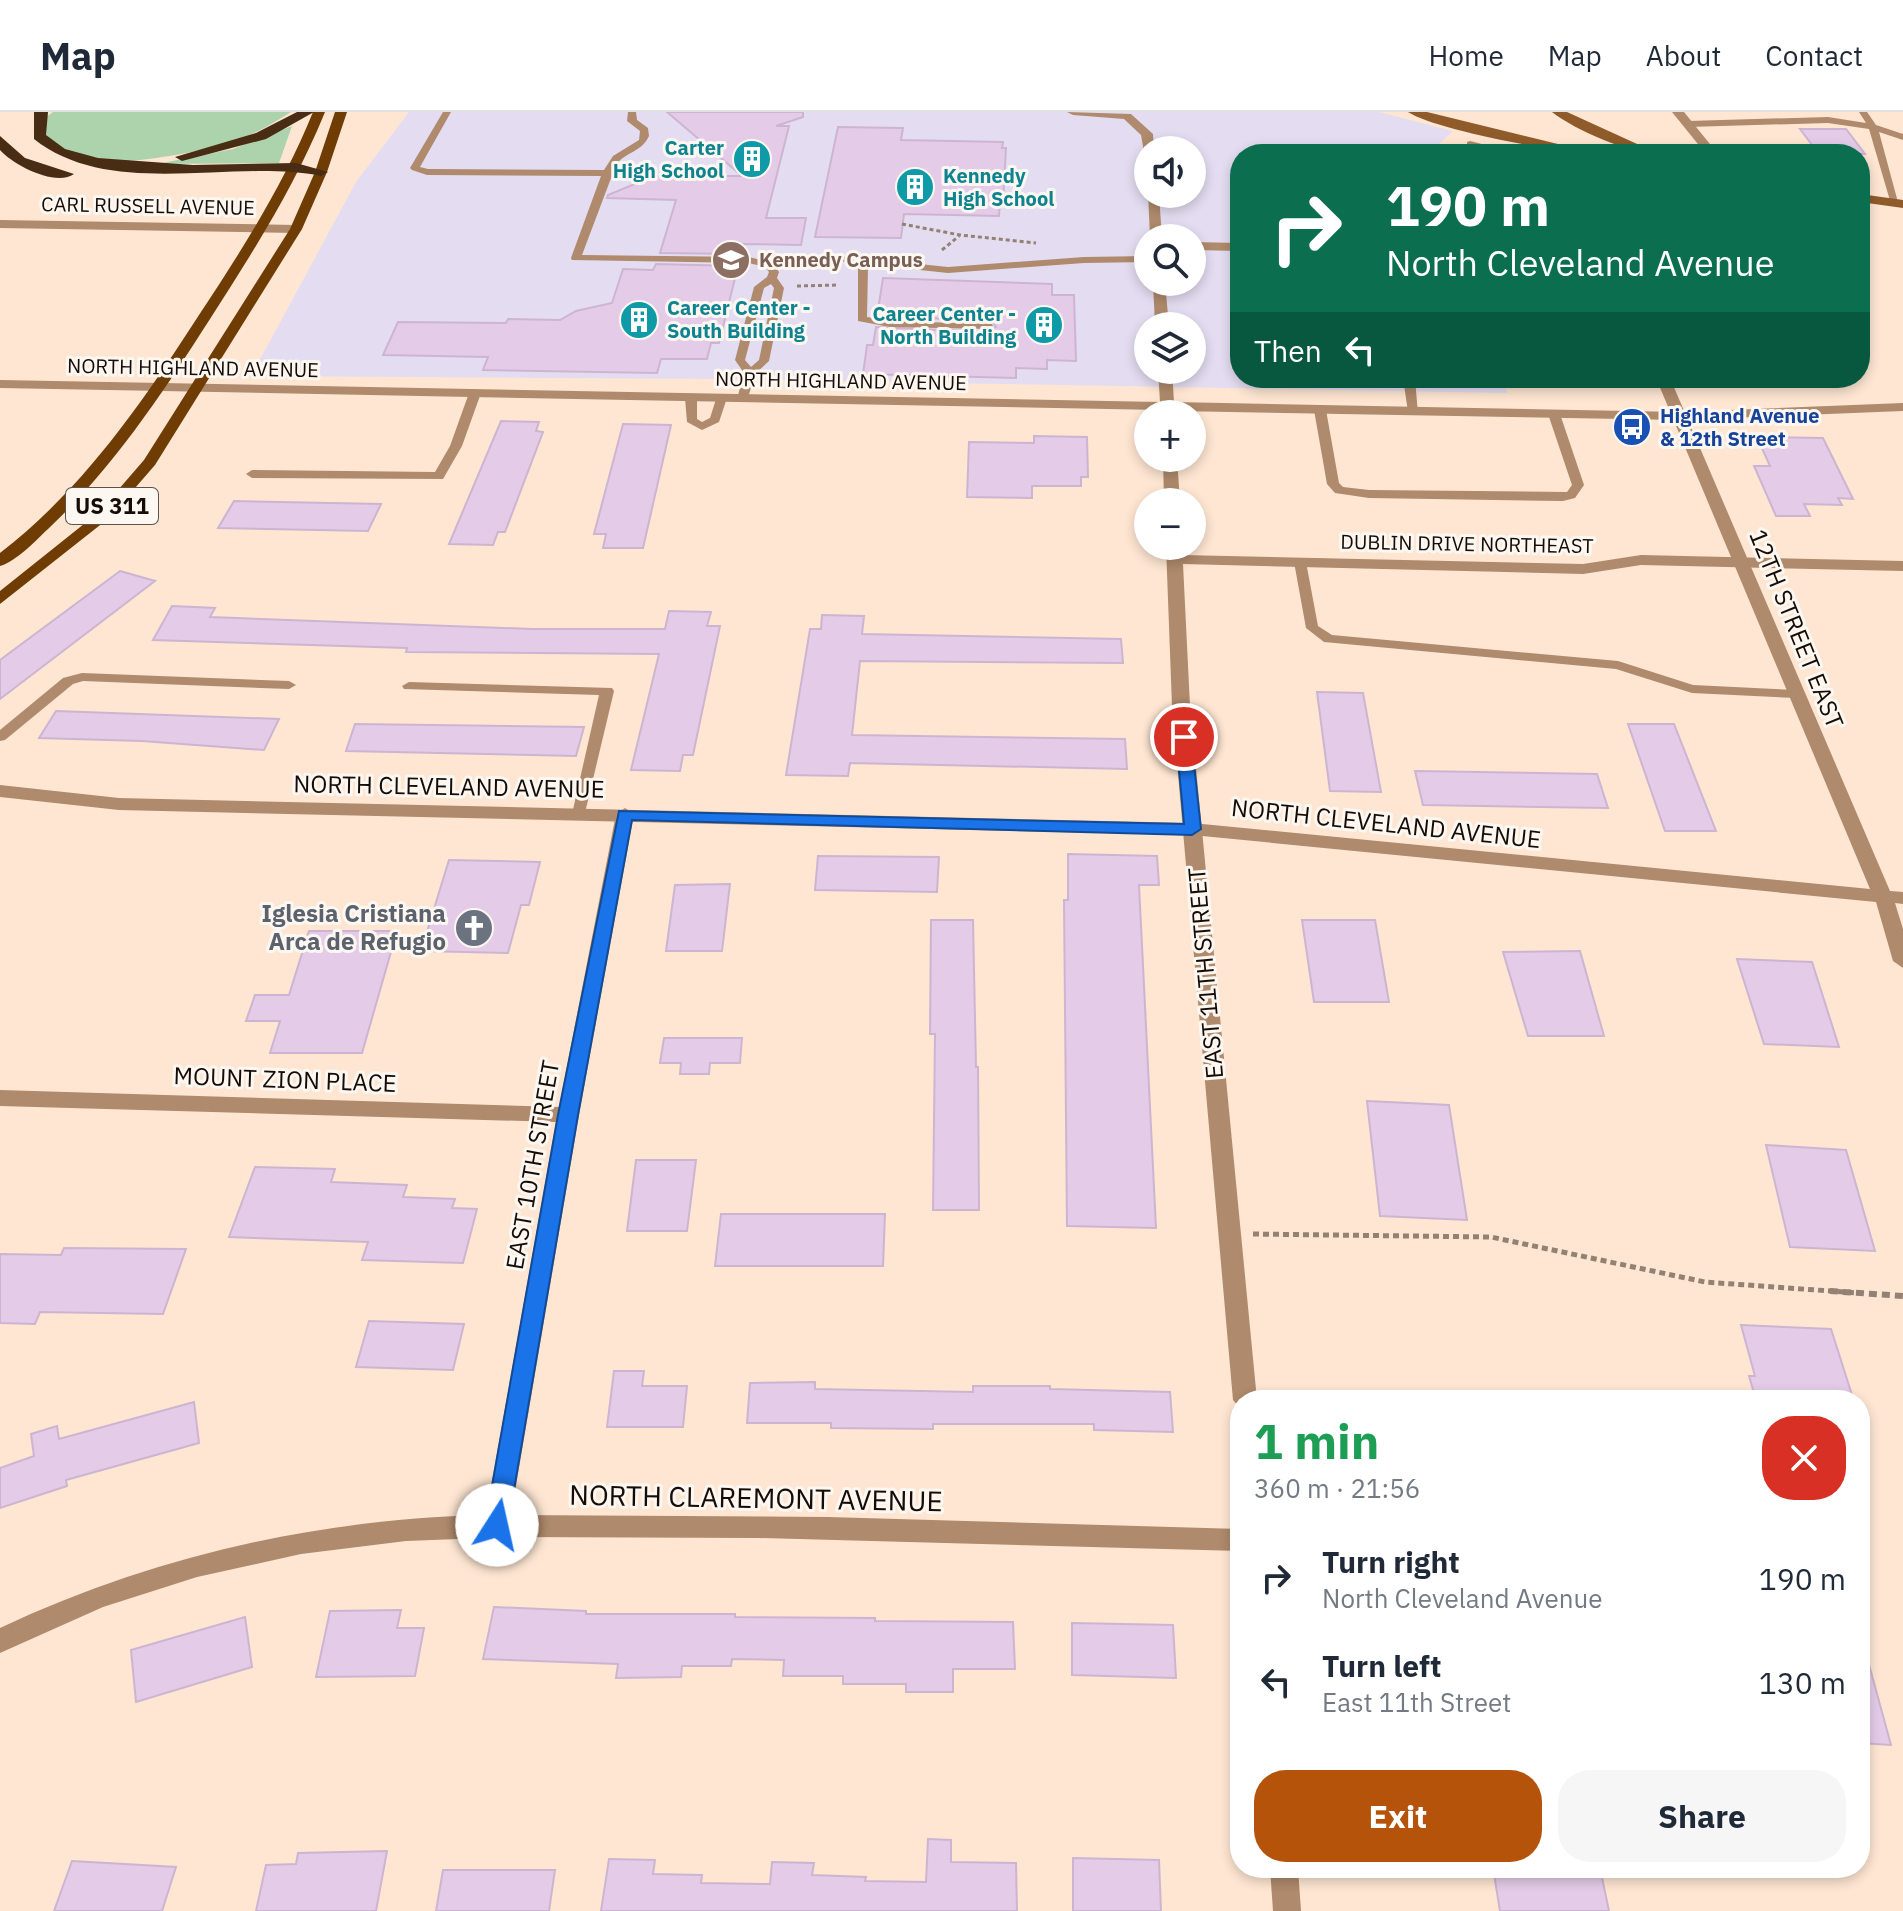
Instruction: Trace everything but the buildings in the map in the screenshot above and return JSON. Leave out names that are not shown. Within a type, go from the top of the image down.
[{"type":"highway","points":[[41,112],[30,123],[27,134],[32,147],[65,162],[119,167],[294,172]]},
{"type":"highway","points":[[119,167],[232,145],[261,136],[307,112]]},
{"type":"highway","points":[[0,140],[11,155],[22,163],[71,174],[321,172]]},
{"type":"main road","name":"US 311","points":[[0,561],[60,510],[116,450],[261,228],[294,172],[319,112]]},
{"type":"main road","name":"US 311","points":[[0,599],[104,515],[150,462],[296,229],[321,172],[341,112]]},
{"type":"main road","points":[[1414,112],[1536,144]]},
{"type":"main road","points":[[1558,112],[1624,144]]},
{"type":"main road","points":[[1870,200],[1899,204]]},
{"type":"street","points":[[1073,112],[1127,116],[1147,136]]},
{"type":"street","points":[[1678,112],[1704,144]]},
{"type":"street","name":"CARL RUSSELL AVENUE","points":[[0,224],[296,229]]},
{"type":"street","points":[[1206,246],[1230,247]]},
{"type":"street","name":"NORTH HIGHLAND AVENUE","points":[[0,384],[721,398],[1134,410]]},
{"type":"street","name":"12TH STREET EAST","points":[[1667,388],[1744,563],[1796,694],[1894,898],[1903,961]]},
{"type":"street","name":"NORTH HIGHLAND AVENUE","points":[[1206,411],[1680,416],[1903,407]]},
{"type":"street","name":"DUBLIN DRIVE NORTHEAST","points":[[1206,555],[1300,562],[1583,569],[1641,560],[1903,566]]},
{"type":"street","name":"EAST 11TH STREET","points":[[1174,560],[1181,706],[1244,1390]]},
{"type":"street","name":"NORTH CLEVELAND AVENUE","points":[[0,791],[119,804],[1192,829],[1894,898]]},
{"type":"street","name":"EAST 10TH STREET","points":[[497,1525],[568,1115],[625,814]]},
{"type":"street","name":"MOUNT ZION PLACE","points":[[0,1098],[568,1115]]},
{"type":"street","name":"NORTH CLAREMONT AVENUE","points":[[0,1641],[49,1616],[125,1586],[200,1564],[331,1539],[404,1530],[497,1525],[781,1526],[1230,1540]]},
{"type":"street","points":[[1285,1878],[1287,1911]]},
{"type":"lane","points":[[447,112],[415,168],[421,171],[608,173]]},
{"type":"lane","points":[[632,112],[632,121],[645,130],[646,136],[637,147],[612,161],[576,258],[749,260],[769,265],[774,272],[772,278],[759,287],[740,360],[750,373]]},
{"type":"lane","points":[[1863,112],[1873,127],[1899,204]]},
{"type":"lane","points":[[1688,124],[1828,120],[1873,127],[1903,137]]},
{"type":"lane","points":[[1470,144],[1486,132]]},
{"type":"lane","points":[[843,259],[948,270],[1134,259]]},
{"type":"lane","points":[[870,263],[863,267],[860,281],[864,288],[862,319],[890,324],[988,326]]},
{"type":"lane","points":[[743,399],[750,373],[764,361],[779,288],[772,278]]},
{"type":"lane","points":[[1410,388],[1414,412]]},
{"type":"lane","points":[[252,474],[439,476],[456,446],[475,393]]},
{"type":"lane","points":[[691,398],[691,420],[702,427],[715,420],[721,398]]},
{"type":"lane","points":[[1320,410],[1333,484],[1339,490],[1369,494],[1563,497],[1571,495],[1578,485],[1554,414]]},
{"type":"lane","points":[[1300,562],[1312,628],[1329,639],[1618,665],[1692,689],[1796,694]]},
{"type":"lane","points":[[0,737],[68,681],[82,677],[289,685]]},
{"type":"lane","points":[[409,686],[607,691],[579,814]]},
{"type":"path","points":[[902,224],[960,235],[1039,243]]},
{"type":"path","points":[[939,254],[960,235]]},
{"type":"path","points":[[797,286],[838,285]]},
{"type":"path","points":[[1229,1233],[1491,1237],[1705,1282],[1903,1296]]},
{"type":"shaded area","name":"Kennedy Campus","points":[[409,112],[1379,112],[1453,131],[1439,144],[1230,144],[1230,388],[1506,388],[1507,393],[721,379],[251,376],[356,182]]},
{"type":"green space","points":[[53,112],[291,112],[245,137],[209,148],[155,158],[97,161],[71,158],[50,149],[36,135],[46,117]]},
{"type":"green space","points":[[292,126],[279,163],[157,164],[233,149]]},
{"type":"place","name":"Carter High School","points":[[752,159]]},
{"type":"place","name":"Kennedy High School","points":[[915,187]]},
{"type":"place","name":"Kennedy Campus","points":[[731,260]]},
{"type":"place","name":"Career Center - South Building","points":[[639,320]]},
{"type":"place","name":"Career Center - North Building","points":[[1044,325]]},
{"type":"place","name":"Highland Avenue & 12th Street","points":[[1632,427]]},
{"type":"place","name":"Iglesia Cristiana Arca de Refugio","points":[[474,928]]},
{"type":"route","points":[[497,1525],[568,1115],[625,814],[1192,829],[1184,737]]}]
